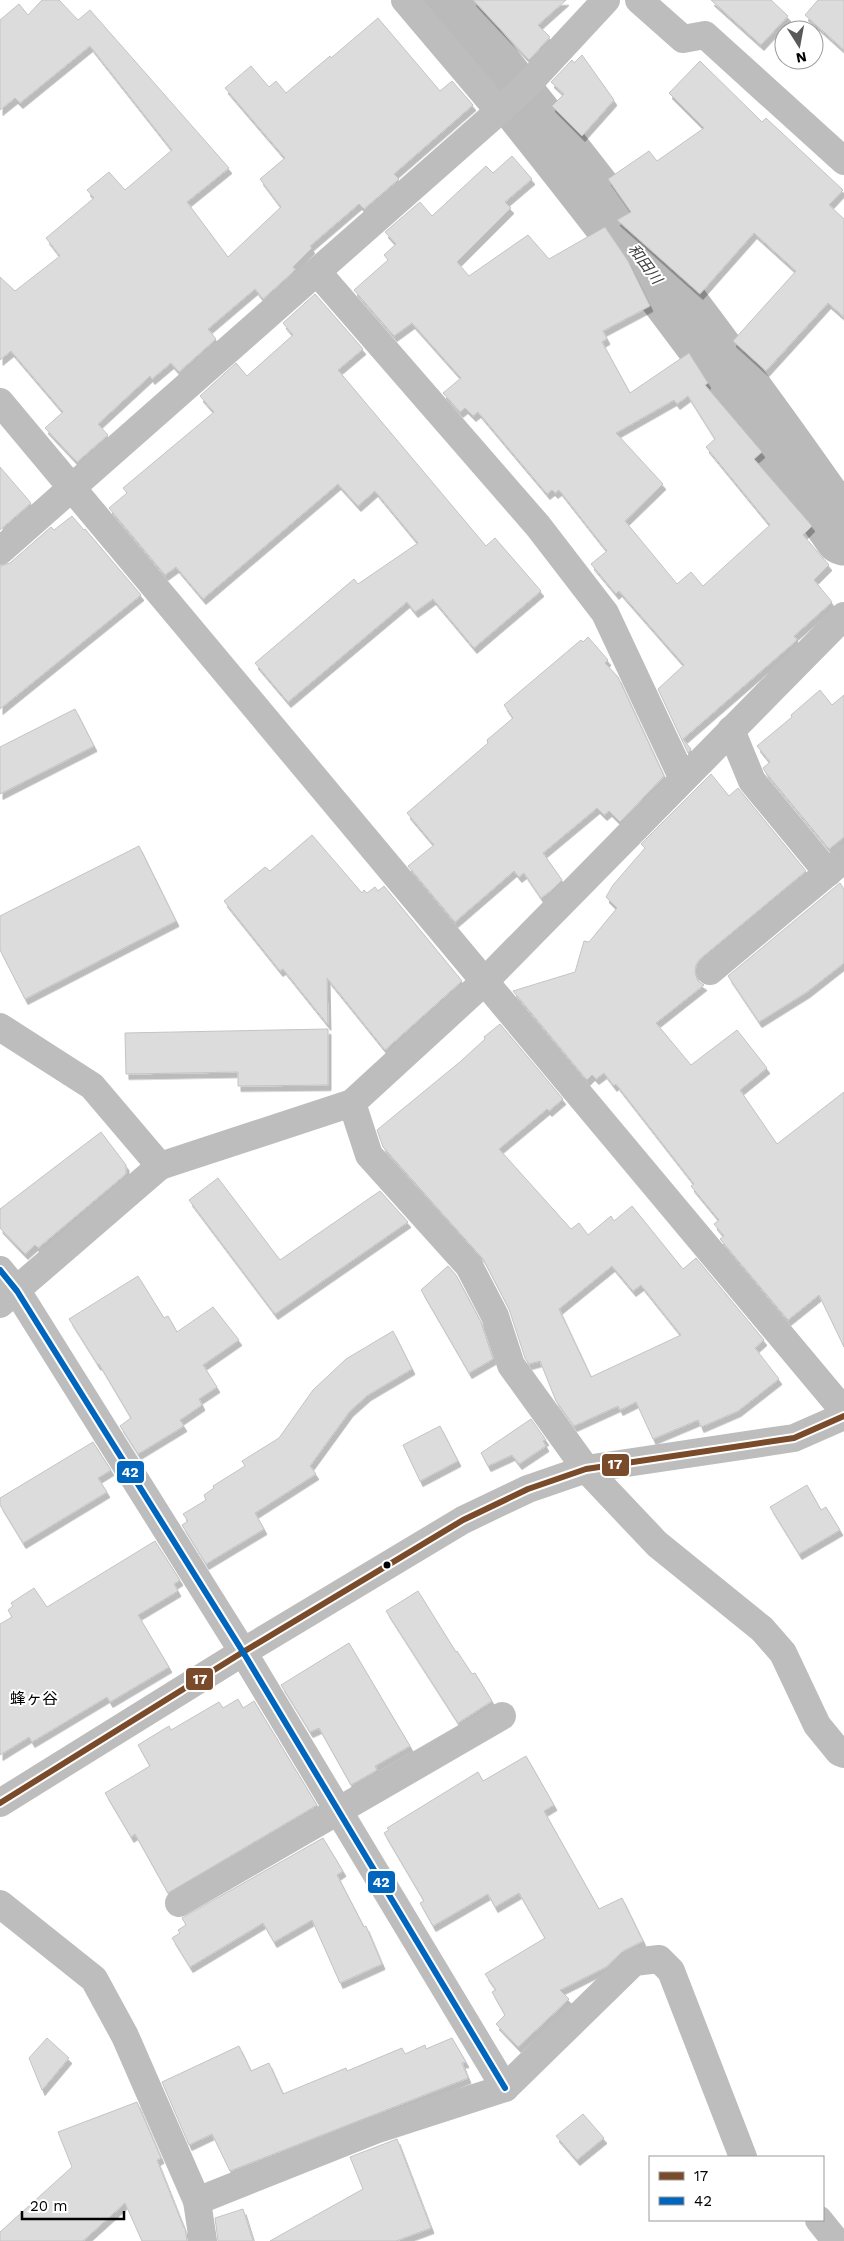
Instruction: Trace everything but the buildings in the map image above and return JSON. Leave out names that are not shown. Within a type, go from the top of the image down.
[{"type":"street","points":[[405,0],[512,100]]},
{"type":"street","points":[[0,552],[512,100],[606,0]]},
{"type":"street","points":[[639,0],[682,39],[705,36],[844,161]]},
{"type":"street","points":[[318,273],[538,526],[605,613],[683,779]]},
{"type":"street","points":[[0,402],[844,1411]]},
{"type":"street","points":[[505,2088],[243,1652],[6,1288],[160,1166],[352,1103],[485,981],[844,616]]},
{"type":"street","points":[[710,971],[836,866],[752,781],[731,730]]},
{"type":"street","points":[[0,1027],[92,1086],[160,1166]]},
{"type":"street","points":[[352,1103],[369,1155],[469,1266],[495,1316],[511,1365],[586,1470],[657,1544],[762,1629],[783,1653],[817,1725],[839,1752],[844,1754]]},
{"type":"street","points":[[0,1803],[243,1652],[463,1520],[528,1489],[586,1470],[794,1438],[844,1416]]},
{"type":"street","points":[[179,1903],[502,1716]]},
{"type":"street","points":[[0,1904],[94,1979],[125,2036],[197,2201],[203,2241]]},
{"type":"street","points":[[197,2201],[375,2130],[505,2088],[634,1962],[659,1959],[671,1971],[743,2156]]},
{"type":"street","points":[[820,2221],[836,2241]]},
{"type":"waterway","name":"和田川","points":[[437,0],[543,131],[697,330],[844,535]]},
{"type":"transit line","name":"42","points":[[0,1270],[17,1291],[243,1652],[505,2088]]},
{"type":"transit line","name":"17","points":[[0,1803],[243,1652],[463,1520],[528,1489],[586,1469],[794,1438],[844,1416]]},
{"type":"district","name":"蜂ヶ谷","points":[[34,1698]]}]
